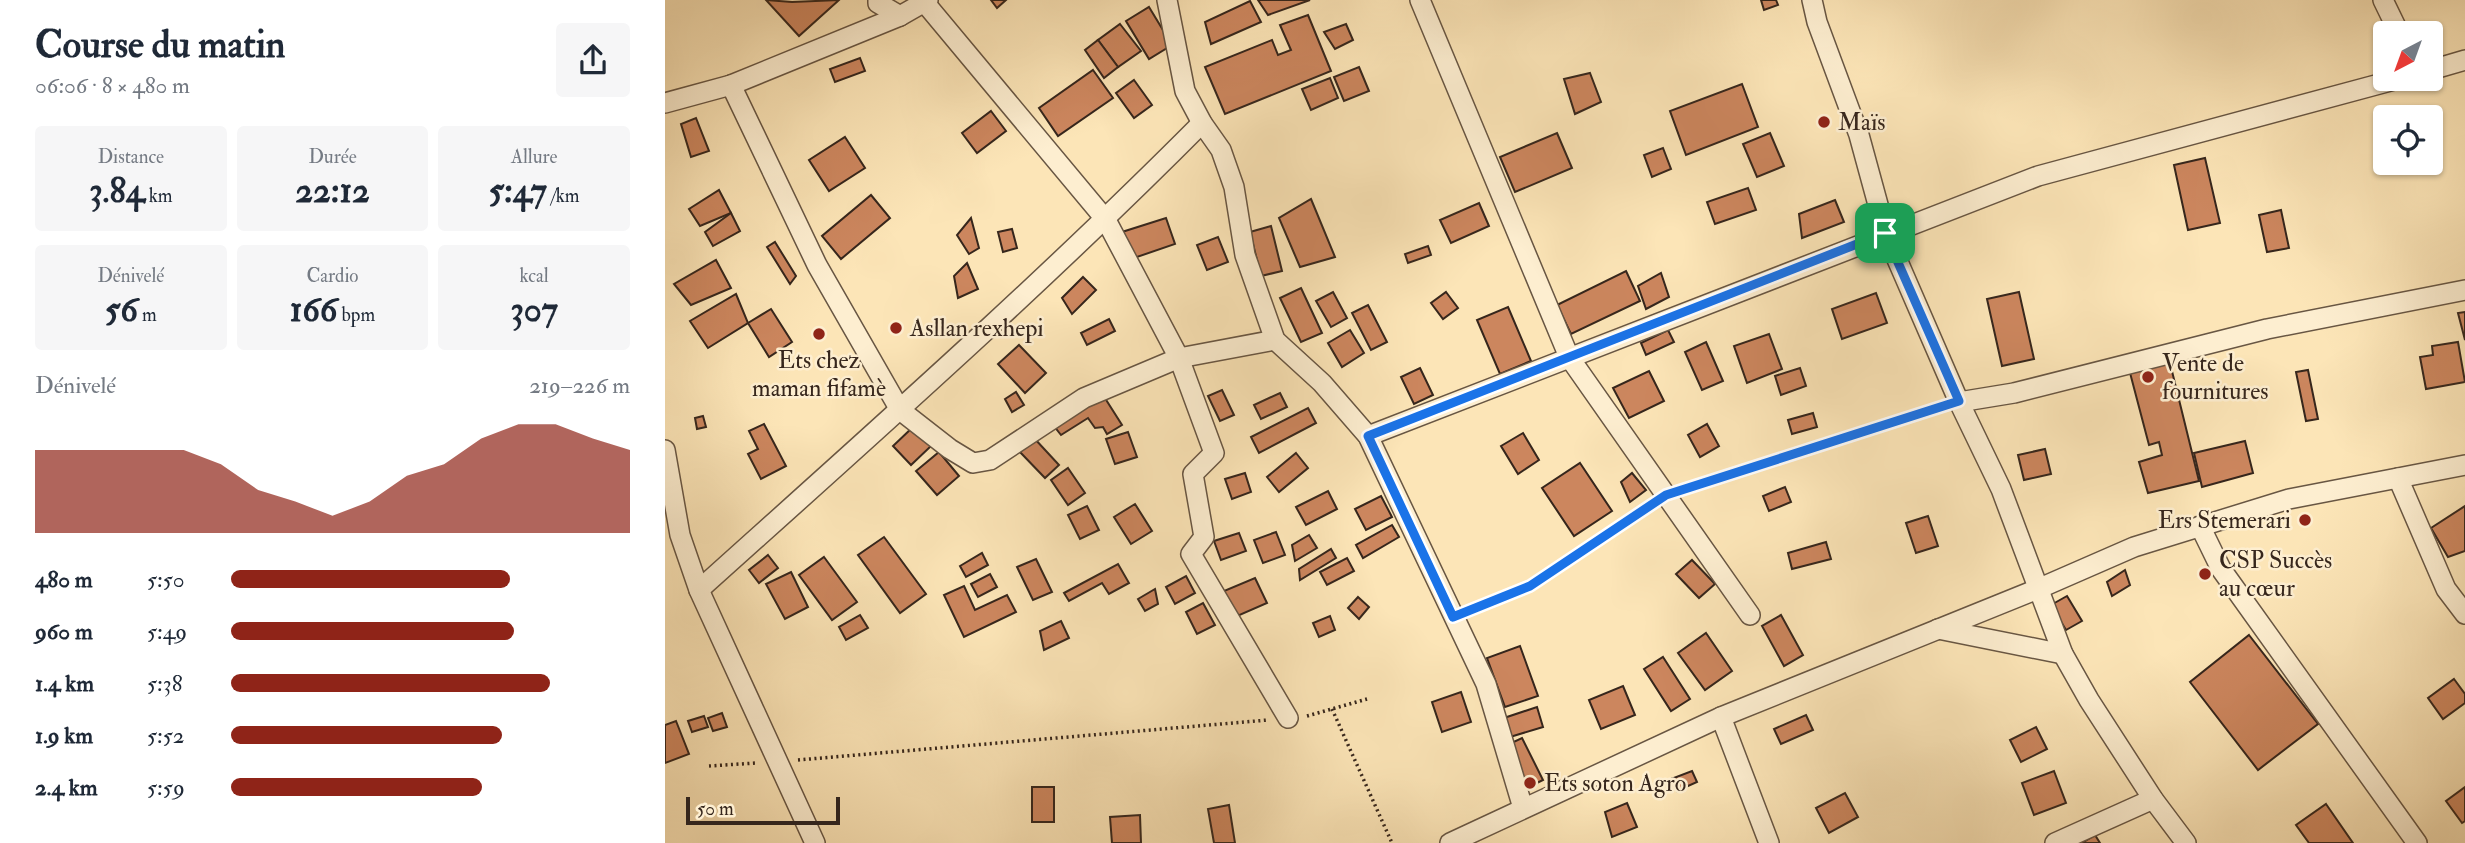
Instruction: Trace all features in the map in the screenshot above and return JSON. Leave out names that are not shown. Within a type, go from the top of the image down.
[{"type":"street","points":[[878,0],[900,16]]},
{"type":"street","points":[[1167,0],[1185,91],[1202,123],[1221,150],[1234,187],[1245,256],[1275,340],[1322,383],[1368,436],[1486,684],[1523,808]]},
{"type":"street","points":[[1420,0],[1569,357],[1750,615]]},
{"type":"street","points":[[1812,0],[1817,22],[1860,135],[1885,233],[2001,489],[2063,654],[2089,700],[2153,799],[2186,843]]},
{"type":"street","points":[[2383,0],[2393,21]]},
{"type":"street","points":[[665,103],[731,85],[900,16],[926,1],[1106,220],[1179,358],[1214,453],[1193,474],[1204,537],[1191,554],[1288,718]]},
{"type":"street","points":[[2443,66],[2465,60]]},
{"type":"street","points":[[731,85],[817,265],[900,410],[950,449],[973,463],[990,460],[1084,398],[1179,358],[1275,340]]},
{"type":"street","points":[[1368,436],[1885,233],[2038,176],[2373,86]]},
{"type":"street","points":[[699,590],[1106,220],[1202,123]]},
{"type":"street","points":[[1959,401],[2014,393],[2267,329],[2465,290]]},
{"type":"street","points":[[665,450],[680,535],[699,590],[815,843]]},
{"type":"street","points":[[1450,843],[1721,717],[2040,589],[2134,547],[2290,499],[2465,465]]},
{"type":"street","points":[[2398,478],[2446,589],[2465,614]]},
{"type":"street","points":[[2200,526],[2221,569],[2417,843]]},
{"type":"street","points":[[1937,629],[2063,654]]},
{"type":"street","points":[[1721,717],[1769,843]]},
{"type":"street","points":[[2055,843],[2153,799]]},
{"type":"path","points":[[1453,617],[1530,586],[1666,495],[1959,401]]},
{"type":"path","points":[[709,766],[1288,718],[1307,716],[1367,699]]},
{"type":"path","points":[[1332,709],[1392,843]]},
{"type":"building","points":[[766,0],[792,2],[839,0],[799,36]]},
{"type":"building","points":[[991,0],[1006,0],[997,8]]},
{"type":"building","points":[[1258,0],[1310,0],[1268,15]]},
{"type":"building","points":[[1761,0],[1776,0],[1778,5],[1764,10]]},
{"type":"building","points":[[1250,1],[1261,22],[1211,44],[1205,22]]},
{"type":"building","points":[[1149,7],[1172,45],[1149,59],[1126,21]]},
{"type":"building","points":[[1308,15],[1331,71],[1225,114],[1205,67],[1272,40],[1278,55],[1291,50],[1280,25]]},
{"type":"building","points":[[1120,24],[1141,51],[1118,67],[1098,40]]},
{"type":"building","points":[[1346,24],[1353,40],[1335,49],[1324,32]]},
{"type":"building","points":[[1098,40],[1118,67],[1104,78],[1085,50]]},
{"type":"building","points":[[860,58],[865,71],[835,82],[830,69]]},
{"type":"building","points":[[1359,67],[1369,91],[1344,101],[1334,77]]},
{"type":"building","points":[[1093,70],[1113,98],[1058,136],[1039,108]]},
{"type":"building","points":[[1590,73],[1601,102],[1575,114],[1564,79]]},
{"type":"building","points":[[1330,78],[1338,98],[1311,110],[1302,89]]},
{"type":"building","points":[[1134,80],[1152,105],[1134,118],[1116,93]]},
{"type":"building","points":[[1742,84],[1758,127],[1686,155],[1670,111]]},
{"type":"building","points":[[991,111],[1006,131],[977,153],[962,133]]},
{"type":"building","points":[[696,118],[709,151],[691,157],[681,124]]},
{"type":"building","points":[[1557,133],[1572,168],[1515,192],[1500,157]]},
{"type":"building","points":[[1770,133],[1784,166],[1757,177],[1743,144]]},
{"type":"building","points":[[845,137],[865,168],[829,191],[809,160]]},
{"type":"building","points":[[1663,148],[1671,169],[1652,177],[1644,155]]},
{"type":"building","points":[[2205,158],[2220,223],[2188,230],[2174,165]]},
{"type":"building","points":[[1748,188],[1756,210],[1715,224],[1707,202]]},
{"type":"building","points":[[719,190],[731,213],[700,226],[689,209]]},
{"type":"building","points":[[871,195],[890,218],[841,259],[822,236]]},
{"type":"building","points":[[1311,199],[1335,257],[1300,267],[1279,218]]},
{"type":"building","points":[[1835,200],[1844,222],[1802,238],[1799,214]]},
{"type":"building","points":[[1479,203],[1489,226],[1451,243],[1440,220]]},
{"type":"building","points":[[2281,210],[2289,248],[2267,252],[2259,215]]},
{"type":"building","points":[[731,213],[740,231],[713,246],[705,232]]},
{"type":"building","points":[[971,218],[979,248],[969,254],[957,235]]},
{"type":"building","points":[[1166,218],[1175,244],[1131,259],[1122,232]]},
{"type":"building","points":[[1271,226],[1282,271],[1261,276],[1250,232]]},
{"type":"building","points":[[1012,229],[1017,248],[1003,252],[998,232]]},
{"type":"building","points":[[1218,237],[1228,262],[1207,270],[1197,245]]},
{"type":"building","points":[[775,242],[796,276],[790,284],[767,247]]},
{"type":"building","points":[[1428,246],[1431,255],[1408,263],[1405,254]]},
{"type":"building","points":[[716,260],[731,288],[691,305],[674,284]]},
{"type":"building","points":[[967,263],[978,289],[958,298],[954,276]]},
{"type":"building","points":[[1626,271],[1640,301],[1571,334],[1557,305]]},
{"type":"building","points":[[1661,273],[1669,297],[1646,309],[1638,286]]},
{"type":"building","points":[[1083,277],[1096,290],[1072,314],[1062,298]]},
{"type":"building","points":[[1301,288],[1322,333],[1301,342],[1280,298]]},
{"type":"building","points":[[1333,292],[1347,318],[1331,327],[1316,301]]},
{"type":"building","points":[[1446,292],[1458,308],[1443,319],[1431,303]]},
{"type":"building","points":[[2019,292],[2034,359],[2002,366],[1987,299]]},
{"type":"building","points":[[1876,293],[1887,323],[1842,339],[1832,309]]},
{"type":"building","points":[[736,294],[748,323],[708,348],[690,321]]},
{"type":"building","points":[[1368,305],[1387,342],[1371,350],[1352,313]]},
{"type":"building","points":[[1508,307],[1531,361],[1500,374],[1477,320]]},
{"type":"building","points":[[771,309],[792,342],[769,357],[748,323]]},
{"type":"building","points":[[2465,312],[2465,340],[2458,313]]},
{"type":"building","points":[[1109,319],[1115,331],[1087,345],[1081,333]]},
{"type":"building","points":[[1350,330],[1364,353],[1342,367],[1328,343]]},
{"type":"building","points":[[1668,330],[1674,342],[1646,355],[1641,343]]},
{"type":"building","points":[[1769,334],[1782,369],[1747,383],[1734,346]]},
{"type":"building","points":[[1706,342],[1723,381],[1702,390],[1685,352]]},
{"type":"building","points":[[2458,342],[2465,382],[2426,389],[2420,357],[2433,355],[2432,346]]},
{"type":"building","points":[[1019,345],[1046,373],[1025,393],[998,364]]},
{"type":"building","points":[[2169,359],[2199,481],[2148,493],[2139,462],[2162,455],[2159,442],[2149,445],[2129,369]]},
{"type":"building","points":[[1420,368],[1433,395],[1414,404],[1401,377]]},
{"type":"building","points":[[1800,368],[1806,386],[1781,395],[1775,376]]},
{"type":"building","points":[[2308,370],[2318,419],[2306,421],[2296,372]]},
{"type":"building","points":[[1649,371],[1664,401],[1629,418],[1613,388]]},
{"type":"building","points":[[1222,390],[1234,415],[1220,421],[1208,396]]},
{"type":"building","points":[[1016,392],[1024,405],[1012,412],[1005,399]]},
{"type":"building","points":[[1280,393],[1287,407],[1261,419],[1254,405]]},
{"type":"building","points":[[1103,395],[1122,425],[1107,434],[1103,427],[1095,428],[1088,418],[1061,435],[1054,426]]},
{"type":"building","points":[[1308,408],[1316,423],[1259,453],[1251,437]]},
{"type":"building","points":[[1813,413],[1817,427],[1792,434],[1788,420]]},
{"type":"building","points":[[703,416],[706,427],[697,429],[695,418]]},
{"type":"building","points":[[764,424],[786,466],[761,479],[748,454],[758,449],[749,431]]},
{"type":"building","points":[[1707,424],[1719,446],[1700,457],[1688,435]]},
{"type":"building","points":[[913,427],[931,446],[911,465],[893,446]]},
{"type":"building","points":[[1128,432],[1137,457],[1115,464],[1106,439]]},
{"type":"building","points":[[1523,433],[1539,460],[1518,474],[1501,446]]},
{"type":"building","points":[[1034,438],[1059,465],[1045,478],[1019,451]]},
{"type":"building","points":[[2245,441],[2253,473],[2202,487],[2194,453]]},
{"type":"building","points":[[2045,449],[2051,474],[2024,480],[2018,455]]},
{"type":"building","points":[[939,452],[959,476],[937,495],[916,471]]},
{"type":"building","points":[[1296,453],[1308,468],[1279,492],[1267,477]]},
{"type":"building","points":[[1580,463],[1612,511],[1574,536],[1542,488]]},
{"type":"building","points":[[1068,468],[1085,493],[1068,505],[1051,480]]},
{"type":"building","points":[[1245,473],[1251,492],[1232,499],[1225,479]]},
{"type":"building","points":[[1632,473],[1646,490],[1630,502],[1621,482]]},
{"type":"building","points":[[1785,487],[1791,502],[1769,511],[1763,496]]},
{"type":"building","points":[[1328,491],[1337,509],[1306,525],[1296,507]]},
{"type":"building","points":[[1381,496],[1392,517],[1366,530],[1355,509]]},
{"type":"building","points":[[1135,504],[1152,531],[1131,544],[1114,517]]},
{"type":"building","points":[[1087,506],[1099,530],[1080,539],[1068,515]]},
{"type":"building","points":[[2465,506],[2465,551],[2448,557],[2431,528]]},
{"type":"building","points":[[1928,516],[1938,546],[1916,553],[1906,523]]},
{"type":"building","points":[[1392,525],[1399,537],[1363,558],[1356,545]]},
{"type":"building","points":[[1276,532],[1285,555],[1263,563],[1254,540]]},
{"type":"building","points":[[1239,533],[1246,551],[1221,560],[1214,541]]},
{"type":"building","points":[[1309,535],[1317,548],[1295,561],[1292,545]]},
{"type":"building","points":[[884,537],[926,594],[900,613],[858,555]]},
{"type":"building","points":[[1826,542],[1831,559],[1792,569],[1788,553]]},
{"type":"building","points":[[1331,549],[1336,558],[1300,580],[1299,569]]},
{"type":"building","points":[[982,553],[988,565],[966,577],[960,566]]},
{"type":"building","points":[[768,555],[778,568],[759,583],[749,570]]},
{"type":"building","points":[[824,557],[857,602],[832,620],[799,575]]},
{"type":"building","points":[[1347,558],[1354,571],[1327,585],[1320,572]]},
{"type":"building","points":[[1036,559],[1052,592],[1033,600],[1017,567]]},
{"type":"building","points":[[1692,560],[1715,584],[1699,598],[1676,574]]},
{"type":"building","points":[[1118,564],[1129,583],[1109,594],[1102,583],[1069,601],[1064,593]]},
{"type":"building","points":[[2125,570],[2130,585],[2112,596],[2107,582]]},
{"type":"building","points":[[791,572],[808,607],[785,619],[766,584]]},
{"type":"building","points":[[990,574],[997,587],[978,597],[971,584]]},
{"type":"building","points":[[1186,576],[1195,593],[1175,604],[1166,587]]},
{"type":"building","points":[[1255,578],[1267,603],[1235,617],[1224,591]]},
{"type":"building","points":[[964,586],[975,610],[1007,595],[1016,612],[964,637],[944,595]]},
{"type":"building","points":[[1155,589],[1158,604],[1145,611],[1138,599]]},
{"type":"building","points":[[2067,596],[2082,621],[2066,630],[2051,605]]},
{"type":"building","points":[[1358,597],[1369,607],[1359,619],[1348,608]]},
{"type":"building","points":[[1203,603],[1215,625],[1197,634],[1186,612]]},
{"type":"building","points":[[860,615],[868,628],[846,640],[839,627]]},
{"type":"building","points":[[1781,615],[1803,655],[1784,666],[1762,626]]},
{"type":"building","points":[[1330,616],[1335,630],[1319,637],[1313,623]]},
{"type":"building","points":[[1061,621],[1069,638],[1044,650],[1040,631]]},
{"type":"building","points":[[1706,633],[1732,671],[1705,690],[1678,653]]},
{"type":"building","points":[[2249,635],[2318,724],[2258,770],[2190,682]]},
{"type":"building","points":[[1520,646],[1538,696],[1505,707],[1487,658]]},
{"type":"building","points":[[1663,657],[1690,699],[1671,711],[1644,669]]},
{"type":"building","points":[[2454,679],[2465,694],[2465,703],[2443,719],[2428,698]]},
{"type":"building","points":[[1623,686],[1635,715],[1601,729],[1589,700]]},
{"type":"building","points":[[1461,692],[1471,722],[1442,732],[1432,702]]},
{"type":"building","points":[[1537,707],[1543,727],[1510,737],[1504,718]]},
{"type":"building","points":[[722,713],[727,727],[713,731],[708,718]]},
{"type":"building","points":[[1806,715],[1813,730],[1781,744],[1774,729]]},
{"type":"building","points":[[704,716],[708,727],[692,732],[688,721]]},
{"type":"building","points":[[676,721],[689,754],[665,763],[665,725]]},
{"type":"building","points":[[2036,727],[2047,749],[2021,762],[2010,740]]},
{"type":"building","points":[[1522,738],[1543,780],[1527,788],[1505,746]]},
{"type":"building","points":[[1692,771],[1697,782],[1677,791],[1671,779]]},
{"type":"building","points":[[2054,771],[2066,803],[2034,815],[2022,783]]},
{"type":"building","points":[[1032,787],[1054,787],[1054,822],[1032,822]]},
{"type":"building","points":[[2465,787],[2465,821],[2462,823],[2446,801]]},
{"type":"building","points":[[1845,793],[1858,817],[1829,833],[1816,808]]},
{"type":"building","points":[[1627,803],[1637,827],[1612,837],[1605,812]]},
{"type":"building","points":[[2326,804],[2353,843],[2309,843],[2296,825]]},
{"type":"building","points":[[1229,805],[1235,843],[1214,843],[1208,809]]},
{"type":"building","points":[[1140,815],[1141,843],[1112,843],[1110,817]]},
{"type":"building","points":[[2095,835],[2100,843],[2082,843]]},
{"type":"place","name":"Maïs","points":[[1824,122]]},
{"type":"place","name":"Asllan rexhepi","points":[[896,328]]},
{"type":"place","name":"Ets chez maman fifamè","points":[[819,334]]},
{"type":"place","name":"Vente de fournitures","points":[[2148,377]]},
{"type":"place","name":"Ers Stemerari","points":[[2305,520]]},
{"type":"place","name":"CSP Succès au cœur","points":[[2205,574]]},
{"type":"place","name":"Ets soton Agro","points":[[1530,783]]},
{"type":"route","points":[[1885,233],[1959,401],[1666,495],[1530,586],[1453,617],[1368,436],[1885,233]]}]
